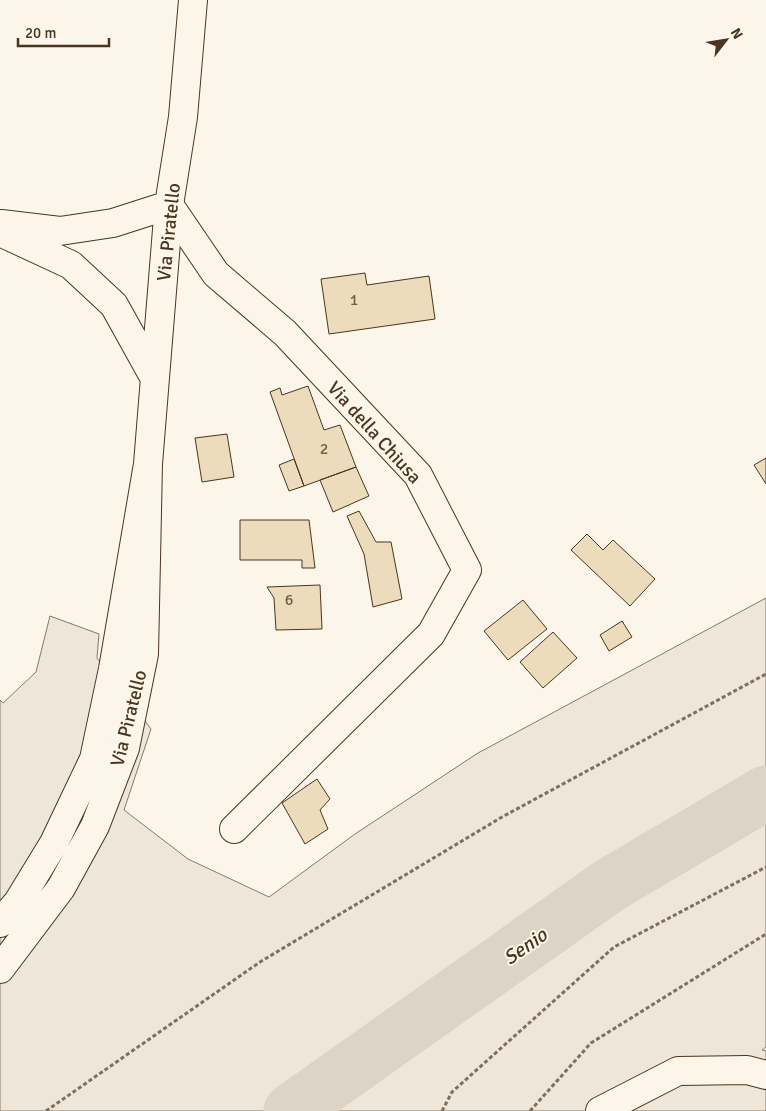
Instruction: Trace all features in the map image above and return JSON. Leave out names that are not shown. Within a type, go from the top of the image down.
[{"type":"main road","name":"Via Piratello","points":[[0,969],[61,888],[95,826],[125,748],[144,654],[148,464],[154,377],[168,205],[182,117],[193,0]]},
{"type":"main road","points":[[0,224],[60,232],[113,223],[168,205]]},
{"type":"main road","name":"Via della Chiusa","points":[[168,205],[216,274],[285,333],[418,475],[467,570],[431,634],[234,829]]},
{"type":"main road","points":[[0,232],[71,265],[114,305],[154,377]]},
{"type":"main road","name":"Via Piratello","points":[[0,923],[18,902],[54,843],[94,759],[113,669],[148,464]]},
{"type":"main road","points":[[600,1111],[678,1071],[747,1070],[766,1075]]},
{"type":"path","points":[[46,1111],[260,962],[502,817],[766,674]]},
{"type":"path","points":[[442,1111],[452,1092],[614,947],[766,867]]},
{"type":"path","points":[[530,1111],[591,1044],[766,934]]},
{"type":"shaded area","points":[[766,598],[766,1047],[762,1050],[766,1051],[766,1111],[0,1111],[0,700],[3,703],[36,672],[50,616],[99,634],[97,658],[151,729],[124,810],[188,859],[269,897],[355,834],[478,753]]},
{"type":"building","points":[[365,273],[367,285],[429,276],[435,319],[329,334],[321,279]]},
{"type":"building","points":[[308,386],[324,430],[340,425],[356,467],[304,486],[270,392],[280,388],[282,395]]},
{"type":"building","points":[[227,434],[234,477],[202,482],[195,438]]},
{"type":"building","points":[[766,458],[766,484],[754,465]]},
{"type":"building","points":[[294,459],[304,486],[289,491],[279,465]]},
{"type":"building","points":[[356,467],[369,496],[333,512],[320,480]]},
{"type":"building","points":[[359,511],[376,542],[391,542],[402,599],[373,607],[364,554],[347,516]]},
{"type":"building","points":[[240,520],[309,520],[315,568],[302,568],[302,560],[240,560]]},
{"type":"building","points":[[587,534],[603,550],[613,540],[655,579],[630,606],[571,550]]},
{"type":"building","points":[[320,585],[322,629],[276,630],[274,598],[267,587]]},
{"type":"building","points":[[523,600],[547,629],[508,660],[484,631]]},
{"type":"building","points":[[622,621],[632,637],[609,651],[600,635]]},
{"type":"building","points":[[553,632],[577,658],[543,688],[520,662]]},
{"type":"building","points":[[317,779],[330,799],[320,810],[328,829],[305,844],[282,803]]},
{"type":"waterway","name":"Senio","points":[[291,1111],[610,885],[766,793]]}]
